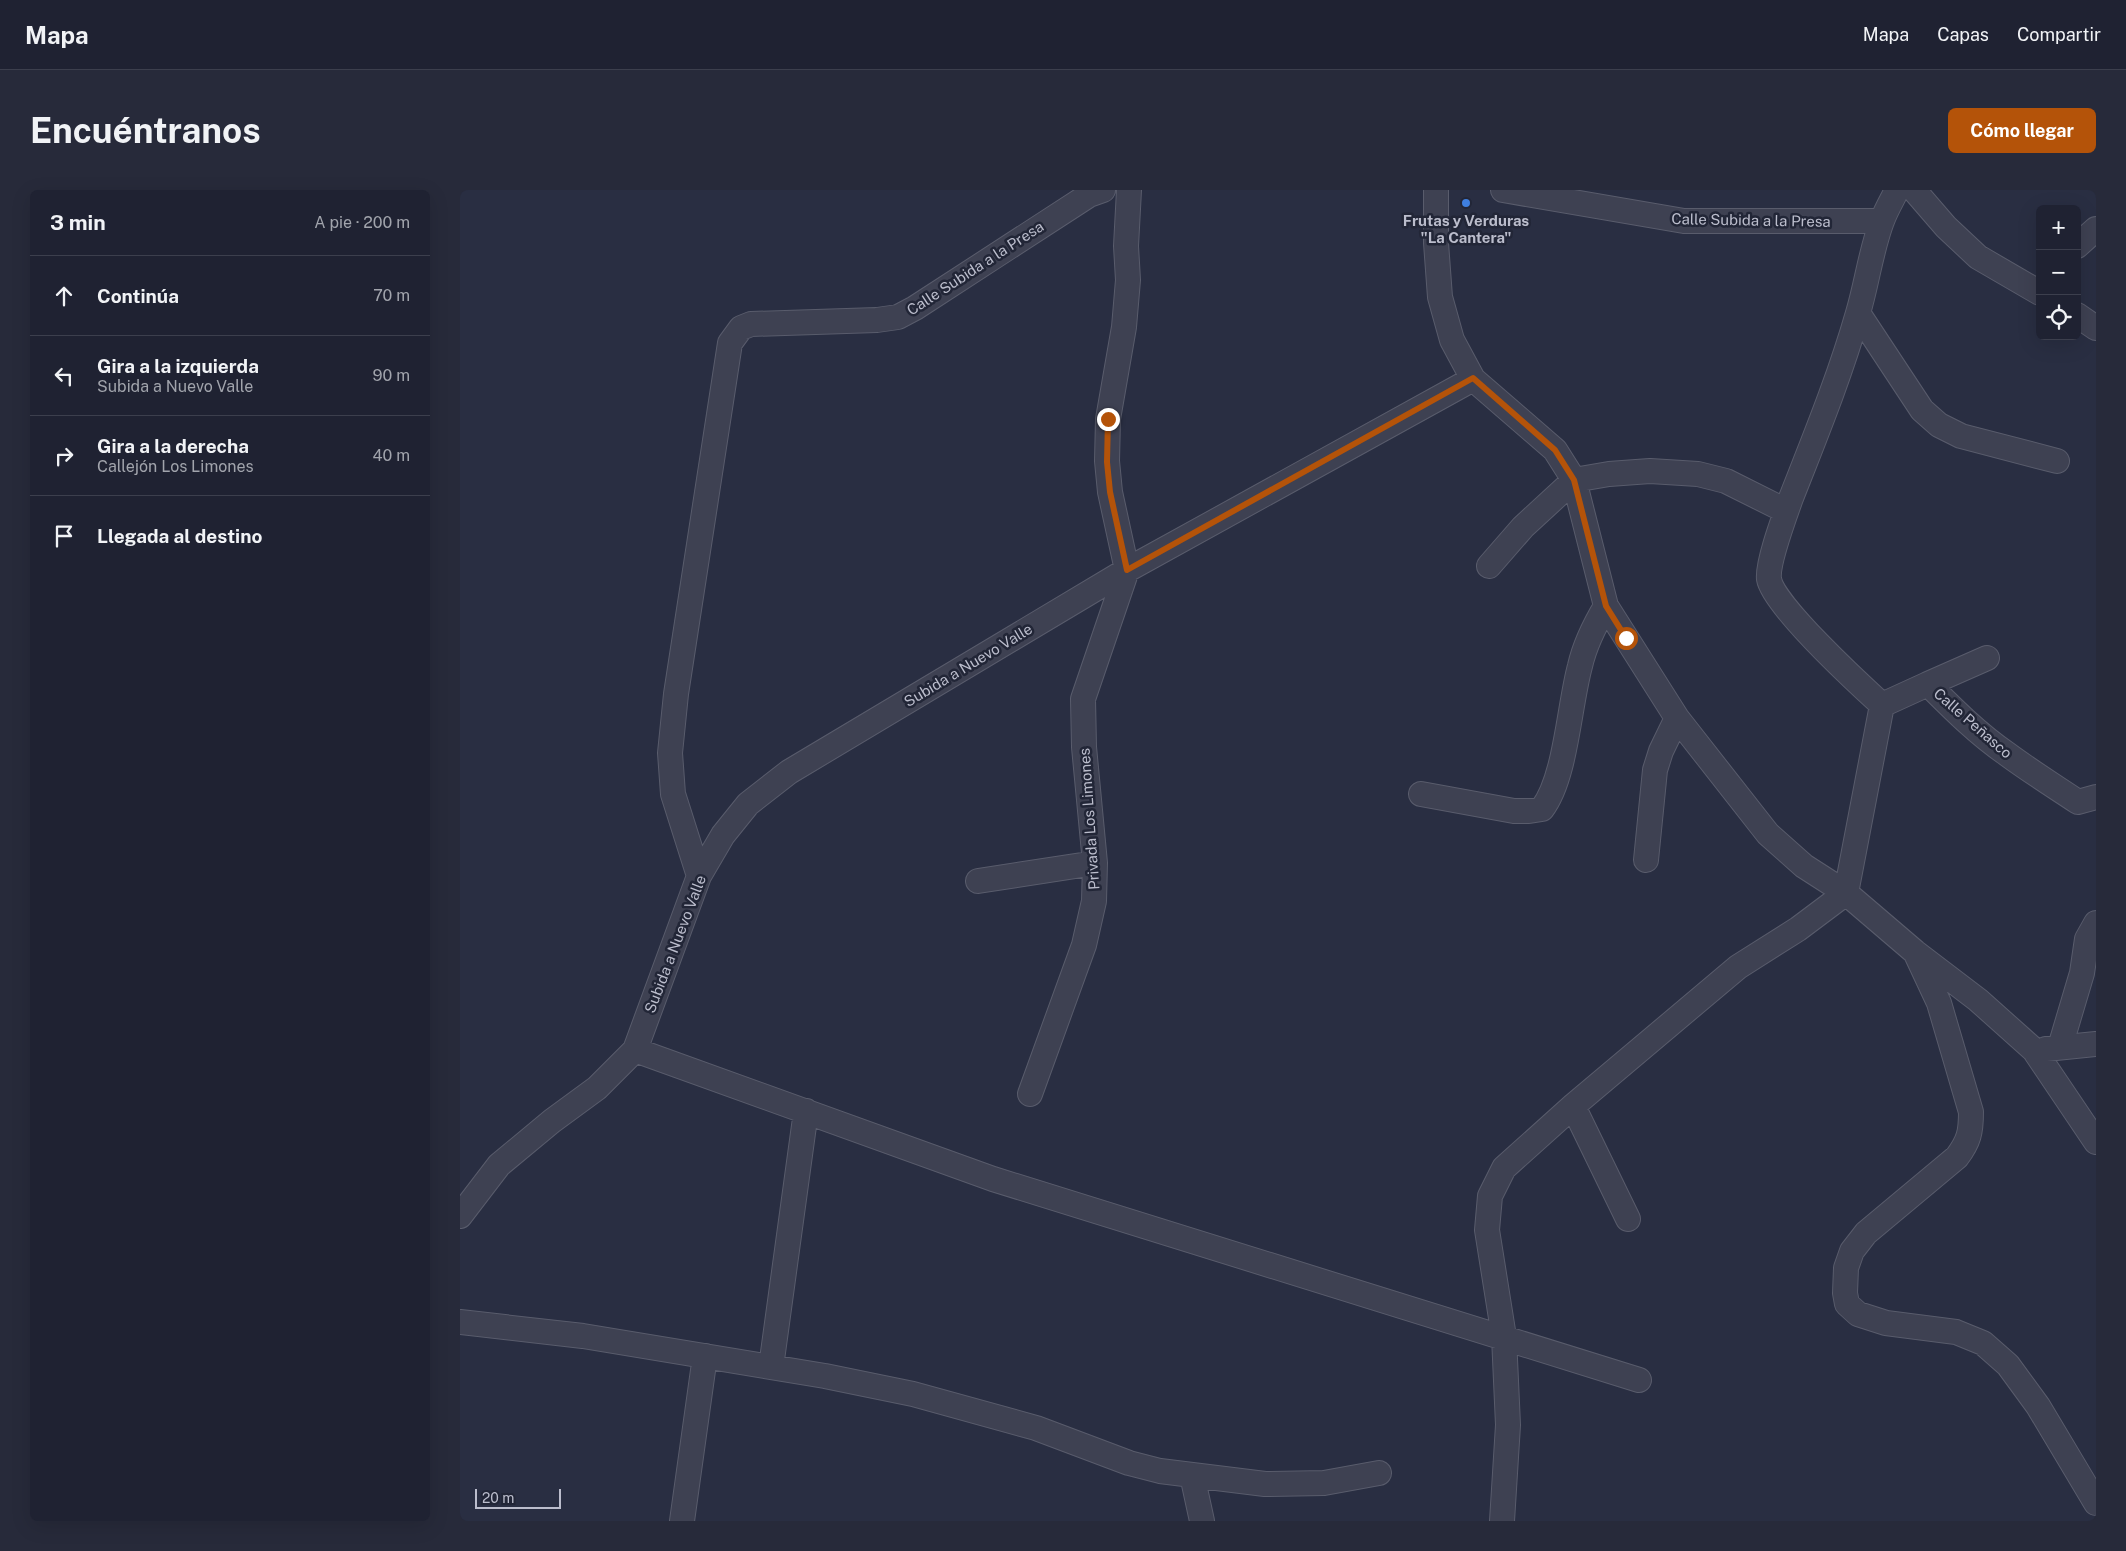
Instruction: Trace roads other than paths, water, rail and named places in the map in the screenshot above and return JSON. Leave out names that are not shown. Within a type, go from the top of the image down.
[{"type":"street","name":"Calle Subida a la Presa","points":[[699,876],[673,794],[670,752],[676,694],[730,343],[741,328],[751,324],[877,320],[898,317],[916,308],[1089,195],[1103,190]]},
{"type":"street","points":[[1127,570],[1110,492],[1107,462],[1108,419],[1124,327],[1128,280],[1126,246],[1128,190]]},
{"type":"street","points":[[1436,190],[1436,244],[1440,297],[1452,340],[1473,378],[1555,450],[1574,480],[1606,606],[1677,718],[1768,834],[1804,866],[1846,893],[1915,952],[1978,1000],[2034,1050],[2096,1142]]},
{"type":"street","name":"Calle Subida a la Presa","points":[[1503,190],[1684,221],[1882,222]]},
{"type":"street","points":[[1502,1521],[1508,1425],[1504,1337],[1487,1230],[1490,1196],[1504,1168],[1573,1106],[1738,968],[1798,929],[1846,893],[1882,705],[1836,661],[1783,604],[1769,578],[1771,563],[1786,511],[1827,408],[1858,313],[1882,222],[1897,190]]},
{"type":"street","points":[[1914,190],[1946,227],[1978,257],[2036,287]]},
{"type":"street","points":[[2081,242],[2096,229]]},
{"type":"street","points":[[1858,313],[1922,410],[1939,425],[1962,436],[2057,461]]},
{"type":"street","points":[[2081,318],[2096,328]]},
{"type":"street","name":"Subida a Nuevo Valle","points":[[460,1216],[499,1166],[552,1121],[597,1088],[635,1050],[699,876],[723,834],[748,804],[789,772],[1127,570],[1473,378]]},
{"type":"street","points":[[1489,566],[1523,527],[1574,480],[1609,474],[1650,471],[1698,474],[1726,481],[1786,511]]},
{"type":"street","name":"Privada Los Limones","points":[[1030,1094],[1084,945],[1094,901],[1095,863],[1084,747],[1084,699],[1127,570]]},
{"type":"street","points":[[1421,794],[1514,811],[1542,809],[1555,787],[1580,666],[1589,636],[1606,606]]},
{"type":"street","points":[[1928,684],[1987,658]]},
{"type":"street","name":"Calle Peñasco","points":[[1882,705],[1928,684],[1966,721],[2006,753],[2090,805]]},
{"type":"street","points":[[1646,860],[1655,770],[1661,751],[1677,718]]},
{"type":"street","points":[[978,881],[1095,863]]},
{"type":"street","points":[[2060,1047],[2082,973],[2087,939],[2096,922]]},
{"type":"street","points":[[1915,952],[1939,1003],[1971,1112],[1971,1128],[1967,1144],[1957,1157],[1866,1233],[1852,1251],[1846,1268],[1845,1293],[1847,1304],[1858,1314],[1886,1323],[1956,1332],[1983,1343],[2008,1365],[2038,1406],[2096,1504]]},
{"type":"street","points":[[2034,1050],[2096,1044]]},
{"type":"street","points":[[635,1050],[993,1179],[1639,1380]]},
{"type":"street","points":[[1573,1106],[1628,1219]]},
{"type":"street","points":[[771,1367],[806,1111]]},
{"type":"street","points":[[460,1322],[583,1336],[825,1376],[913,1394],[1036,1428],[1129,1463],[1160,1471],[1265,1484],[1324,1483],[1379,1473]]},
{"type":"street","points":[[682,1521],[705,1356]]},
{"type":"street","points":[[1192,1475],[1202,1521]]},
{"type":"place","name":"Frutas y Verduras \"La Cantera\"","points":[[1466,203]]}]
